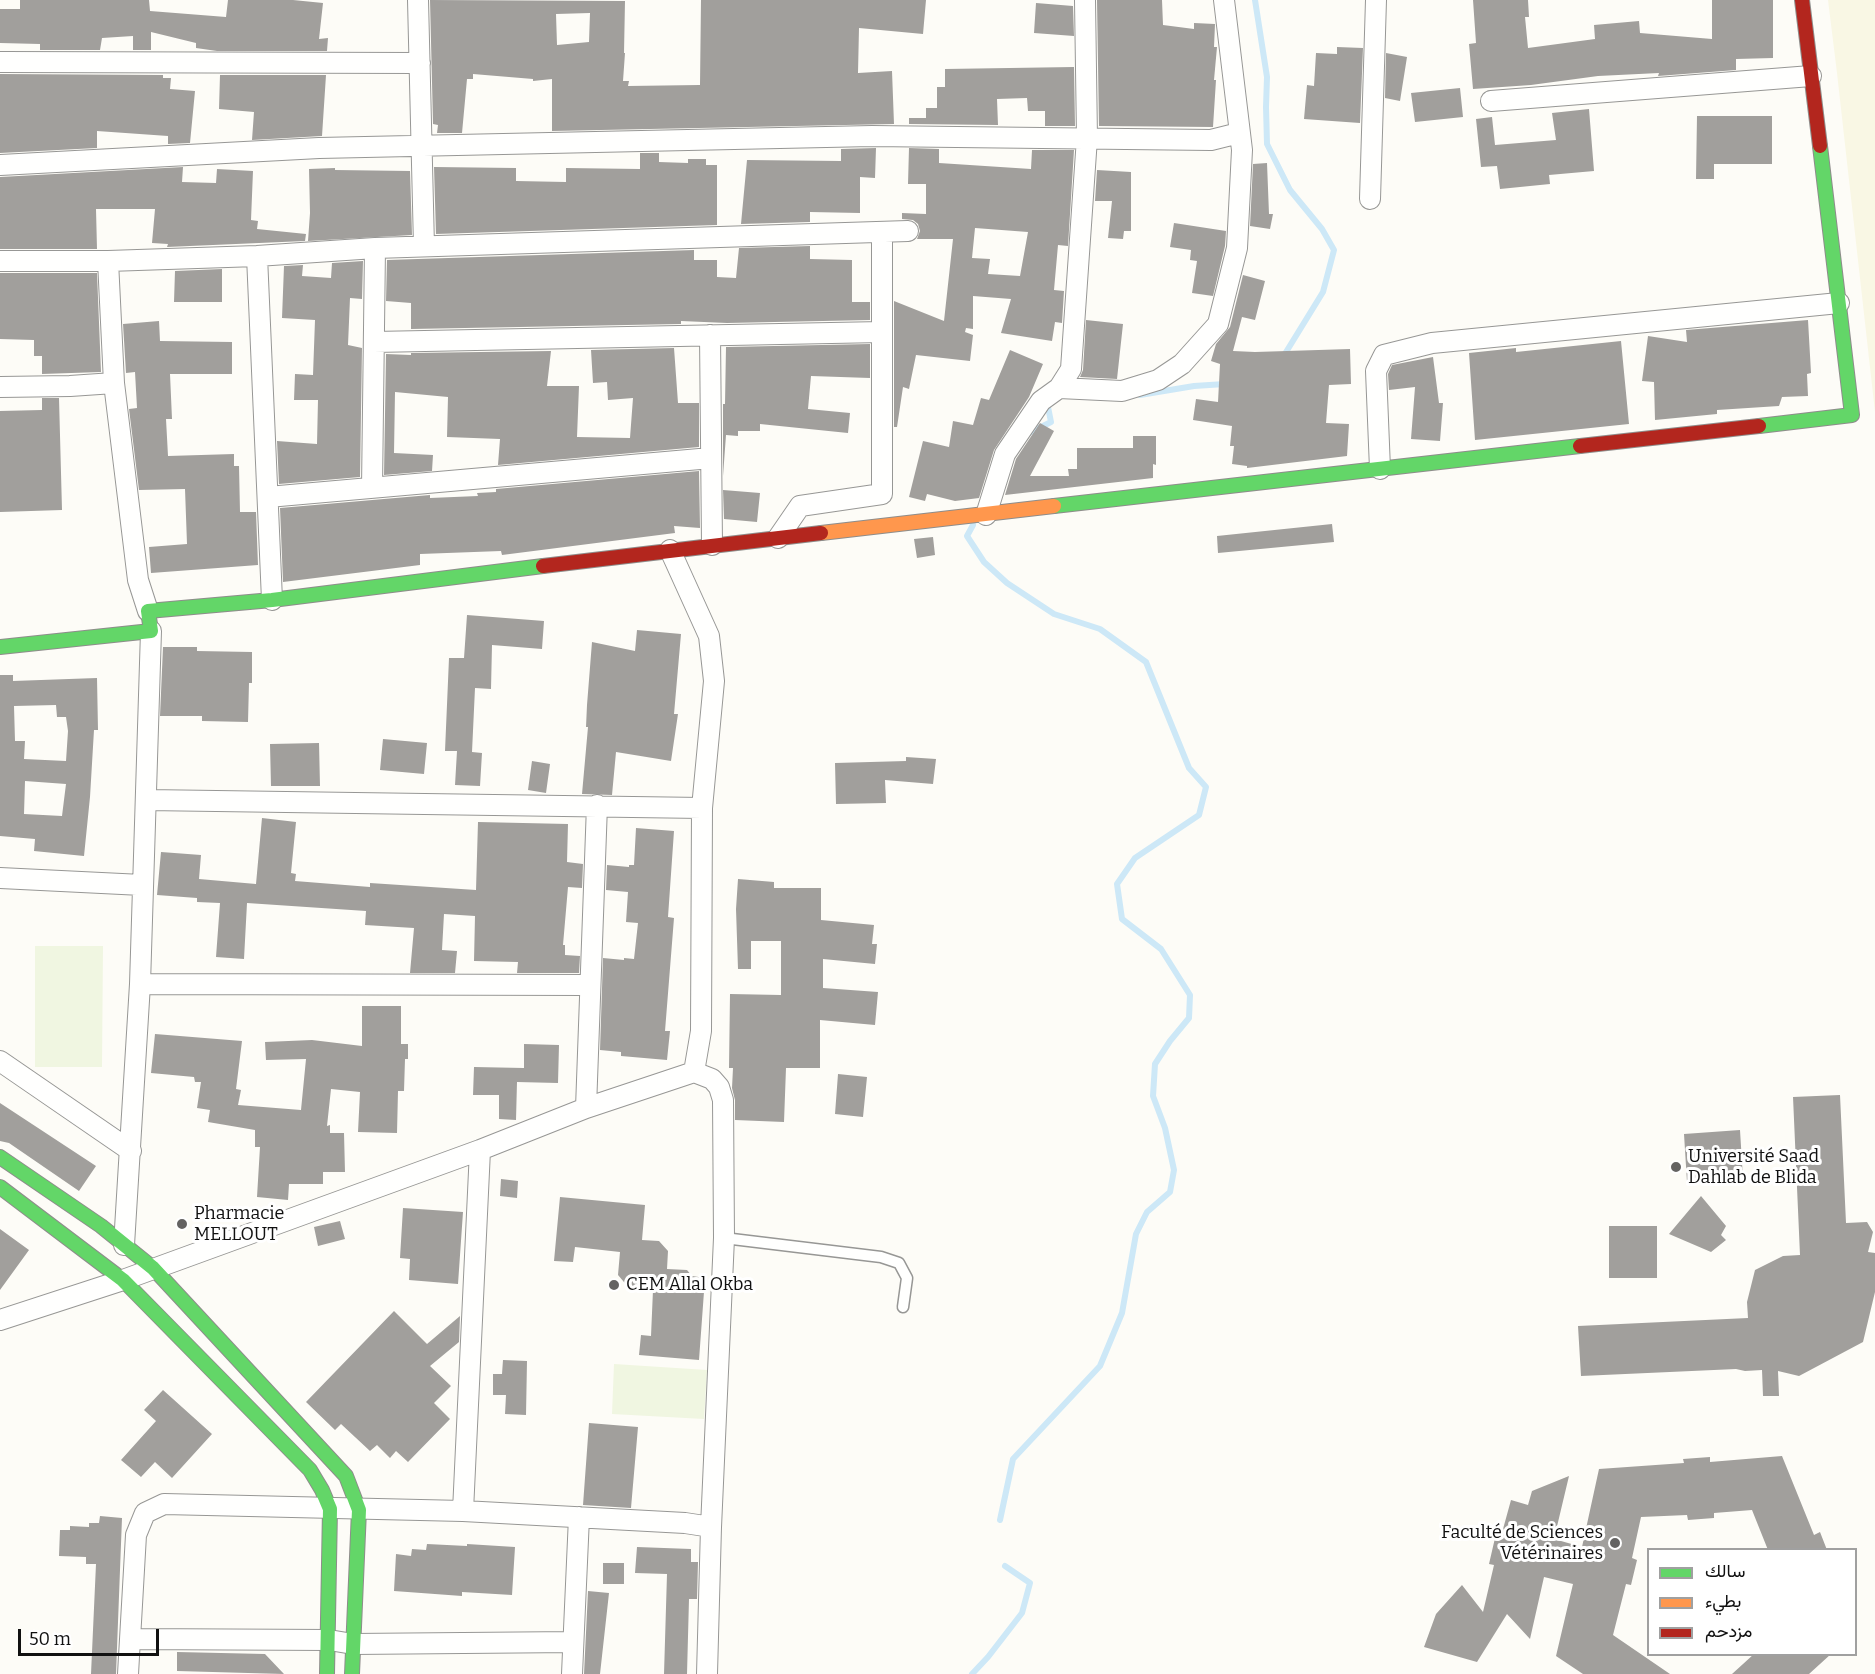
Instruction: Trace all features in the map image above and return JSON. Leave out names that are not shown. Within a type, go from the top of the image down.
[{"type":"street","points":[[418,0],[424,246]]},
{"type":"street","points":[[986,515],[1005,454],[1041,401],[1059,388],[1071,369],[1087,138],[1085,0]]},
{"type":"street","points":[[1059,388],[1122,391],[1158,380],[1182,364],[1218,324],[1237,248],[1242,150],[1224,0]]},
{"type":"street","points":[[1370,199],[1376,0]]},
{"type":"street","points":[[148,611],[272,600],[778,537],[1852,416],[1802,0]]},
{"type":"street","points":[[0,62],[420,63]]},
{"type":"street","points":[[1491,101],[1811,76]]},
{"type":"street","points":[[0,165],[319,148],[861,136],[1211,140],[1239,133]]},
{"type":"street","points":[[0,261],[108,261],[424,246],[908,231]]},
{"type":"street","points":[[778,537],[800,506],[882,494],[882,232]]},
{"type":"street","points":[[372,488],[375,248]]},
{"type":"street","points":[[257,255],[272,600]]},
{"type":"street","points":[[108,261],[114,383],[138,580],[148,611],[151,631],[140,984],[124,1245]]},
{"type":"street","points":[[1380,469],[1376,371],[1384,355],[1432,344],[1839,303]]},
{"type":"street","points":[[374,342],[882,332]]},
{"type":"street","points":[[710,335],[712,545]]},
{"type":"street","points":[[0,387],[114,383]]},
{"type":"street","points":[[268,497],[711,458]]},
{"type":"street","points":[[670,550],[709,636],[714,681],[702,808],[701,1031],[694,1072]]},
{"type":"street","points":[[0,647],[151,631]]},
{"type":"street","points":[[147,800],[702,808]]},
{"type":"street","points":[[586,1108],[597,805]]},
{"type":"street","points":[[0,878],[142,885]]},
{"type":"street","points":[[140,984],[590,985]]},
{"type":"street","points":[[0,1062],[131,1151]]},
{"type":"street","points":[[0,1320],[123,1280],[480,1150],[586,1108],[694,1072],[712,1079],[719,1087],[723,1100],[724,1238],[707,1674]]},
{"type":"street","points":[[463,1511],[480,1150]]},
{"type":"street","points":[[0,1157],[101,1226],[153,1268],[346,1476],[359,1510],[352,1674]]},
{"type":"street","points":[[0,1187],[123,1280],[310,1470],[330,1509],[327,1674]]},
{"type":"street","points":[[128,1674],[136,1535],[145,1513],[164,1504],[463,1511],[685,1523],[711,1527]]},
{"type":"street","points":[[572,1674],[579,1517]]},
{"type":"street","points":[[130,1639],[329,1640],[353,1644],[573,1642]]},
{"type":"lane","points":[[724,1238],[881,1257],[899,1263],[907,1278],[903,1307]]},
{"type":"shaded area","points":[[1828,0],[1875,0],[1875,412],[1837,73]]},
{"type":"green space","points":[[35,946],[103,946],[102,1067],[35,1067]]},
{"type":"green space","points":[[614,1364],[707,1370],[704,1419],[612,1414]]},
{"type":"building","points":[[20,0],[149,0],[150,11],[226,17],[228,0],[293,0],[323,3],[319,39],[328,38],[327,51],[217,51],[196,48],[196,43],[151,32],[151,50],[133,50],[133,36],[102,38],[100,50],[40,50],[40,44],[0,43],[0,9],[20,9]]},
{"type":"building","points":[[430,0],[625,1],[623,81],[629,81],[628,86],[700,85],[701,0],[926,0],[923,34],[859,28],[858,73],[892,71],[894,124],[552,131],[552,79],[533,81],[533,79],[473,74],[473,79],[467,79],[462,133],[437,133],[438,125],[433,124]],"holes":[[[590,13],[589,42],[557,45],[556,14]]]},
{"type":"building","points":[[1097,0],[1162,0],[1163,25],[1194,29],[1194,23],[1215,24],[1214,47],[1217,47],[1213,127],[1099,126]]},
{"type":"building","points":[[1473,0],[1528,0],[1529,17],[1525,17],[1528,48],[1595,39],[1594,25],[1639,21],[1640,33],[1712,39],[1712,0],[1773,0],[1773,58],[1736,59],[1736,70],[1658,76],[1659,73],[1598,76],[1531,85],[1473,89],[1469,44],[1476,43]]},
{"type":"building","points":[[1036,3],[1073,6],[1074,36],[1034,33]]},
{"type":"building","points":[[1337,47],[1363,48],[1360,123],[1304,119],[1307,85],[1314,86],[1316,53],[1337,54]]},
{"type":"building","points":[[1386,53],[1407,57],[1400,101],[1385,98]]},
{"type":"building","points":[[1074,67],[1075,126],[1045,126],[1045,111],[1028,111],[1027,98],[997,99],[998,125],[909,124],[909,118],[926,118],[926,108],[937,108],[937,87],[945,87],[945,69]]},
{"type":"building","points":[[0,74],[163,75],[163,78],[171,78],[170,89],[195,91],[190,143],[168,144],[168,136],[97,131],[97,148],[0,153]]},
{"type":"building","points":[[220,75],[326,75],[322,136],[252,140],[254,112],[219,109]]},
{"type":"building","points":[[1460,88],[1463,117],[1415,122],[1411,93]]},
{"type":"building","points":[[1589,109],[1594,171],[1549,175],[1550,184],[1500,189],[1497,166],[1481,167],[1476,119],[1492,117],[1495,145],[1556,140],[1552,113]]},
{"type":"building","points":[[1697,116],[1772,116],[1772,164],[1714,164],[1714,179],[1696,179]]},
{"type":"building","points":[[876,148],[875,178],[860,177],[860,213],[810,212],[810,222],[741,224],[747,160],[841,161],[841,149]]},
{"type":"building","points":[[909,148],[939,149],[939,163],[1031,169],[1032,150],[1074,150],[1068,246],[1058,245],[1054,290],[1064,291],[1062,323],[1055,322],[1052,341],[1001,333],[1011,299],[973,296],[973,329],[966,328],[965,332],[973,335],[970,361],[916,355],[909,389],[903,387],[897,427],[894,427],[894,301],[944,321],[953,239],[917,239],[920,231],[918,224],[913,220],[902,219],[902,213],[926,214],[926,184],[908,184]],"holes":[[[975,228],[1028,232],[1020,276],[988,274],[990,259],[972,258]]]},
{"type":"building","points":[[640,153],[659,153],[659,162],[688,163],[688,159],[706,159],[706,165],[717,165],[717,225],[436,234],[434,167],[516,168],[516,181],[566,182],[566,168],[640,169]]},
{"type":"building","points":[[1267,163],[1269,214],[1273,214],[1270,229],[1250,226],[1253,164]]},
{"type":"building","points":[[183,167],[182,182],[216,183],[217,169],[253,171],[251,220],[258,221],[257,229],[306,234],[305,241],[167,247],[168,244],[152,243],[155,209],[96,209],[97,249],[0,249],[0,177]]},
{"type":"building","points":[[335,168],[335,170],[410,171],[412,235],[308,241],[309,169]]},
{"type":"building","points":[[1097,170],[1131,172],[1131,231],[1124,231],[1123,239],[1108,238],[1112,201],[1095,201]]},
{"type":"building","points":[[1174,223],[1226,231],[1225,246],[1213,296],[1192,293],[1197,261],[1190,260],[1191,250],[1170,247]]},
{"type":"building","points":[[810,246],[810,259],[852,260],[852,302],[870,302],[870,320],[727,323],[681,321],[681,324],[411,329],[411,303],[386,301],[387,260],[694,250],[694,260],[717,260],[717,277],[736,278],[739,248]]},
{"type":"building","points":[[363,261],[362,299],[350,298],[348,345],[362,348],[360,477],[279,484],[277,441],[317,444],[318,400],[294,400],[295,374],[313,375],[315,320],[282,318],[284,266],[303,265],[302,276],[331,278],[332,263]]},
{"type":"building","points":[[222,269],[222,302],[174,302],[175,271]]},
{"type":"building","points":[[0,273],[97,273],[101,372],[42,374],[42,356],[34,356],[34,340],[0,339]]},
{"type":"building","points":[[1243,275],[1265,281],[1255,320],[1242,317],[1233,351],[1350,349],[1351,384],[1329,385],[1326,423],[1349,424],[1347,456],[1247,468],[1247,466],[1232,464],[1234,446],[1230,446],[1232,426],[1193,420],[1196,399],[1218,402],[1220,364],[1211,361],[1216,344],[1230,327]]},
{"type":"building","points":[[1086,320],[1123,324],[1117,379],[1080,377],[1083,370]]},
{"type":"building","points":[[1808,320],[1811,373],[1807,374],[1808,396],[1782,397],[1779,406],[1717,410],[1717,414],[1655,420],[1654,382],[1642,381],[1648,336],[1687,342],[1686,330]]},
{"type":"building","points":[[159,321],[160,341],[232,342],[232,374],[170,374],[172,419],[166,419],[168,456],[234,454],[234,466],[239,466],[240,512],[256,512],[258,565],[151,573],[149,547],[187,544],[185,489],[139,490],[129,409],[137,408],[135,372],[126,373],[123,324]]},
{"type":"building","points":[[1621,341],[1629,424],[1475,440],[1469,353],[1516,348],[1516,352]]},
{"type":"building","points":[[870,344],[870,378],[811,376],[808,409],[850,413],[848,433],[760,424],[760,431],[738,431],[738,436],[726,435],[723,476],[726,347]]},
{"type":"building","points":[[674,348],[678,403],[699,403],[699,447],[498,465],[500,439],[447,437],[448,397],[395,392],[394,453],[433,455],[432,471],[384,475],[386,354],[551,351],[547,386],[579,386],[577,437],[630,438],[633,398],[608,400],[607,382],[593,383],[591,350]]},
{"type":"building","points":[[1010,350],[1043,364],[1029,397],[994,450],[979,498],[955,501],[927,494],[925,501],[909,497],[923,441],[949,447],[953,421],[973,425],[981,398],[989,400]]},
{"type":"building","points":[[1433,357],[1439,403],[1443,403],[1440,441],[1411,439],[1415,387],[1389,390],[1388,374],[1392,365]]},
{"type":"building","points":[[42,398],[59,398],[62,510],[0,512],[0,411],[42,410]]},
{"type":"building","points":[[1040,423],[1054,431],[1030,476],[1069,476],[1068,469],[1077,469],[1077,448],[1133,448],[1133,436],[1156,436],[1156,465],[1153,464],[1153,478],[1005,495],[1016,459]]},
{"type":"building","points":[[699,471],[700,528],[674,526],[675,533],[502,555],[501,551],[420,554],[420,565],[283,582],[280,508],[430,495],[430,498],[478,496],[477,493],[496,492],[496,489]]},
{"type":"building","points":[[723,490],[760,493],[757,522],[724,519]]},
{"type":"building","points":[[1332,524],[1334,542],[1218,553],[1217,536]]},
{"type":"building","points":[[933,537],[935,555],[917,558],[914,539]]},
{"type":"building","points":[[467,615],[544,621],[542,649],[492,645],[491,689],[475,688],[472,752],[482,753],[480,786],[455,785],[457,751],[445,751],[449,658],[464,658]]},
{"type":"building","points":[[637,630],[681,634],[674,714],[678,714],[671,761],[616,752],[612,795],[582,794],[592,642],[635,651]]},
{"type":"building","points":[[163,647],[197,647],[197,651],[252,652],[248,722],[202,721],[202,716],[160,716]]},
{"type":"building","points":[[0,675],[13,675],[13,681],[97,678],[98,730],[94,730],[84,856],[34,851],[35,839],[0,836]],"holes":[[[56,705],[57,717],[66,717],[68,731],[66,761],[24,759],[25,741],[15,741],[14,706]],[[25,781],[66,784],[62,816],[24,814]]]},
{"type":"building","points":[[383,739],[427,743],[424,774],[380,770]]},
{"type":"building","points":[[319,743],[320,786],[271,786],[270,744]]},
{"type":"building","points":[[906,757],[936,759],[933,784],[885,780],[886,803],[836,804],[835,763],[906,761]]},
{"type":"building","points":[[532,761],[550,764],[546,793],[528,790]]},
{"type":"building","points":[[262,818],[296,822],[291,873],[296,874],[295,881],[370,887],[370,883],[476,890],[478,822],[568,824],[567,862],[583,864],[582,888],[568,887],[563,945],[565,945],[565,955],[580,956],[579,973],[517,973],[518,962],[474,961],[475,916],[444,914],[442,950],[457,951],[455,973],[410,973],[414,928],[365,925],[366,911],[247,903],[244,959],[216,957],[220,903],[197,902],[197,898],[157,895],[161,852],[201,855],[199,879],[256,884]]},
{"type":"building","points":[[636,828],[674,831],[668,917],[674,918],[665,1031],[670,1031],[667,1060],[621,1056],[621,1052],[600,1050],[603,958],[634,959],[638,923],[626,922],[628,892],[606,890],[607,865],[629,867],[629,865],[634,865]]},
{"type":"building","points":[[738,879],[774,882],[774,888],[821,888],[821,920],[874,925],[872,944],[877,944],[875,964],[823,959],[823,988],[878,992],[875,1025],[820,1020],[820,1068],[786,1068],[784,1122],[735,1120],[733,1068],[729,1068],[730,994],[781,995],[781,941],[751,941],[751,969],[738,969],[736,909]]},
{"type":"building","points":[[362,1006],[401,1006],[401,1044],[408,1044],[408,1059],[405,1059],[404,1091],[398,1091],[397,1133],[358,1132],[360,1092],[331,1089],[327,1126],[330,1125],[330,1133],[344,1133],[345,1172],[323,1172],[323,1184],[289,1184],[288,1200],[257,1197],[260,1147],[255,1147],[255,1130],[208,1122],[210,1110],[197,1108],[201,1082],[195,1082],[194,1077],[151,1073],[155,1034],[242,1041],[236,1089],[241,1090],[238,1105],[301,1110],[306,1059],[266,1060],[265,1042],[312,1040],[362,1046]]},
{"type":"building","points":[[524,1044],[559,1045],[558,1083],[517,1082],[516,1120],[499,1119],[499,1095],[473,1095],[474,1067],[524,1068]]},
{"type":"building","points":[[838,1074],[867,1077],[863,1117],[835,1114]]},
{"type":"building","points":[[1840,1095],[1846,1223],[1867,1222],[1873,1232],[1868,1252],[1875,1253],[1875,1292],[1863,1342],[1799,1376],[1778,1371],[1779,1396],[1763,1396],[1762,1370],[1736,1369],[1581,1376],[1578,1326],[1748,1318],[1747,1302],[1755,1270],[1783,1256],[1800,1255],[1793,1097]]},
{"type":"building","points":[[0,1103],[96,1166],[79,1191],[9,1143],[0,1141]]},
{"type":"building","points":[[1740,1130],[1743,1179],[1687,1182],[1684,1134]]},
{"type":"building","points":[[501,1179],[518,1181],[517,1198],[500,1196]]},
{"type":"building","points":[[1701,1196],[1726,1226],[1721,1235],[1726,1240],[1711,1252],[1669,1234]]},
{"type":"building","points":[[560,1197],[645,1205],[642,1240],[659,1241],[668,1251],[667,1269],[687,1270],[692,1276],[705,1278],[699,1360],[639,1355],[641,1335],[651,1336],[653,1290],[629,1288],[618,1275],[620,1252],[575,1247],[573,1262],[554,1261]]},
{"type":"building","points":[[403,1208],[463,1212],[458,1284],[409,1280],[410,1259],[400,1258]]},
{"type":"building","points":[[340,1221],[345,1239],[318,1246],[314,1227]]},
{"type":"building","points":[[1609,1226],[1657,1226],[1657,1278],[1609,1278]]},
{"type":"building","points":[[0,1229],[29,1250],[0,1290]]},
{"type":"building","points":[[394,1311],[427,1344],[460,1316],[459,1342],[430,1366],[451,1386],[434,1403],[450,1419],[408,1462],[396,1451],[390,1458],[377,1445],[370,1451],[341,1424],[335,1430],[306,1402]]},
{"type":"building","points":[[503,1360],[527,1361],[526,1415],[505,1414],[506,1395],[493,1395],[493,1374],[502,1374]]},
{"type":"building","points":[[163,1390],[212,1434],[172,1478],[155,1462],[141,1477],[121,1460],[156,1421],[144,1410]]},
{"type":"building","points":[[589,1423],[638,1427],[631,1508],[583,1505]]},
{"type":"building","points":[[1782,1456],[1814,1535],[1820,1532],[1826,1548],[1767,1548],[1752,1510],[1714,1513],[1714,1518],[1688,1520],[1687,1515],[1641,1517],[1632,1558],[1637,1560],[1631,1585],[1626,1584],[1613,1635],[1670,1674],[1583,1674],[1556,1656],[1573,1584],[1544,1577],[1530,1639],[1507,1614],[1477,1662],[1424,1647],[1436,1614],[1462,1585],[1483,1612],[1494,1565],[1489,1564],[1495,1538],[1500,1540],[1511,1500],[1528,1505],[1532,1491],[1569,1476],[1554,1539],[1582,1547],[1599,1469],[1684,1463],[1683,1459],[1710,1457],[1710,1462]]},
{"type":"building","points":[[100,1516],[122,1518],[116,1674],[91,1674],[96,1564],[86,1564],[86,1557],[59,1556],[60,1530],[70,1530],[70,1526],[89,1527],[89,1523],[99,1523]]},
{"type":"building","points":[[427,1544],[515,1547],[512,1595],[462,1592],[462,1596],[394,1591],[396,1554],[411,1556],[412,1549],[426,1550]]},
{"type":"building","points":[[637,1547],[691,1549],[691,1562],[698,1562],[697,1599],[689,1599],[687,1674],[664,1674],[667,1574],[635,1573]]},
{"type":"building","points":[[603,1563],[624,1563],[624,1584],[603,1584]]},
{"type":"building","points":[[588,1591],[609,1593],[600,1674],[584,1674]]},
{"type":"building","points":[[177,1652],[265,1654],[284,1674],[177,1671]]},
{"type":"building","points":[[1752,1656],[1829,1656],[1809,1674],[1732,1674]]},
{"type":"waterway","points":[[1255,0],[1267,77],[1267,144],[1290,190],[1322,229],[1334,250],[1323,292],[1283,357]]},
{"type":"waterway","points":[[1140,395],[1194,386],[1225,384]]},
{"type":"waterway","points":[[1025,435],[1051,422],[1047,402]]},
{"type":"waterway","points":[[973,525],[967,536],[984,562],[1007,583],[1054,614],[1100,629],[1146,662],[1189,768],[1206,787],[1199,815],[1135,858],[1117,884],[1122,919],[1161,949],[1190,995],[1189,1018],[1155,1064],[1153,1096],[1165,1128],[1174,1170],[1170,1192],[1147,1212],[1136,1234],[1122,1313],[1100,1366],[1013,1459],[1000,1520]]},
{"type":"waterway","points":[[972,1674],[1022,1613],[1030,1583],[1005,1566]]},
{"type":"traffic: fast","points":[[1759,426],[1852,415],[1820,146]]},
{"type":"traffic: fast","points":[[1054,506],[1580,446]]},
{"type":"traffic: fast","points":[[0,647],[151,631],[148,611],[272,600],[543,566]]},
{"type":"traffic: fast","points":[[0,1157],[101,1226],[153,1268],[346,1476],[359,1510],[352,1674]]},
{"type":"traffic: fast","points":[[0,1187],[123,1280],[310,1470],[330,1509],[327,1674]]},
{"type":"traffic: slow","points":[[821,533],[1054,506]]},
{"type":"traffic: jam","points":[[1802,0],[1820,146]]},
{"type":"traffic: jam","points":[[1580,446],[1759,426]]},
{"type":"traffic: jam","points":[[543,566],[821,533]]},
{"type":"place","name":"Université Saad Dahlab de Blida","points":[[1676,1167]]},
{"type":"place","name":"Pharmacie MELLOUT","points":[[182,1224]]},
{"type":"place","name":"CEM Allal Okba","points":[[614,1285]]},
{"type":"place","name":"Faculté de Sciences Vétérinaires","points":[[1615,1543]]}]
